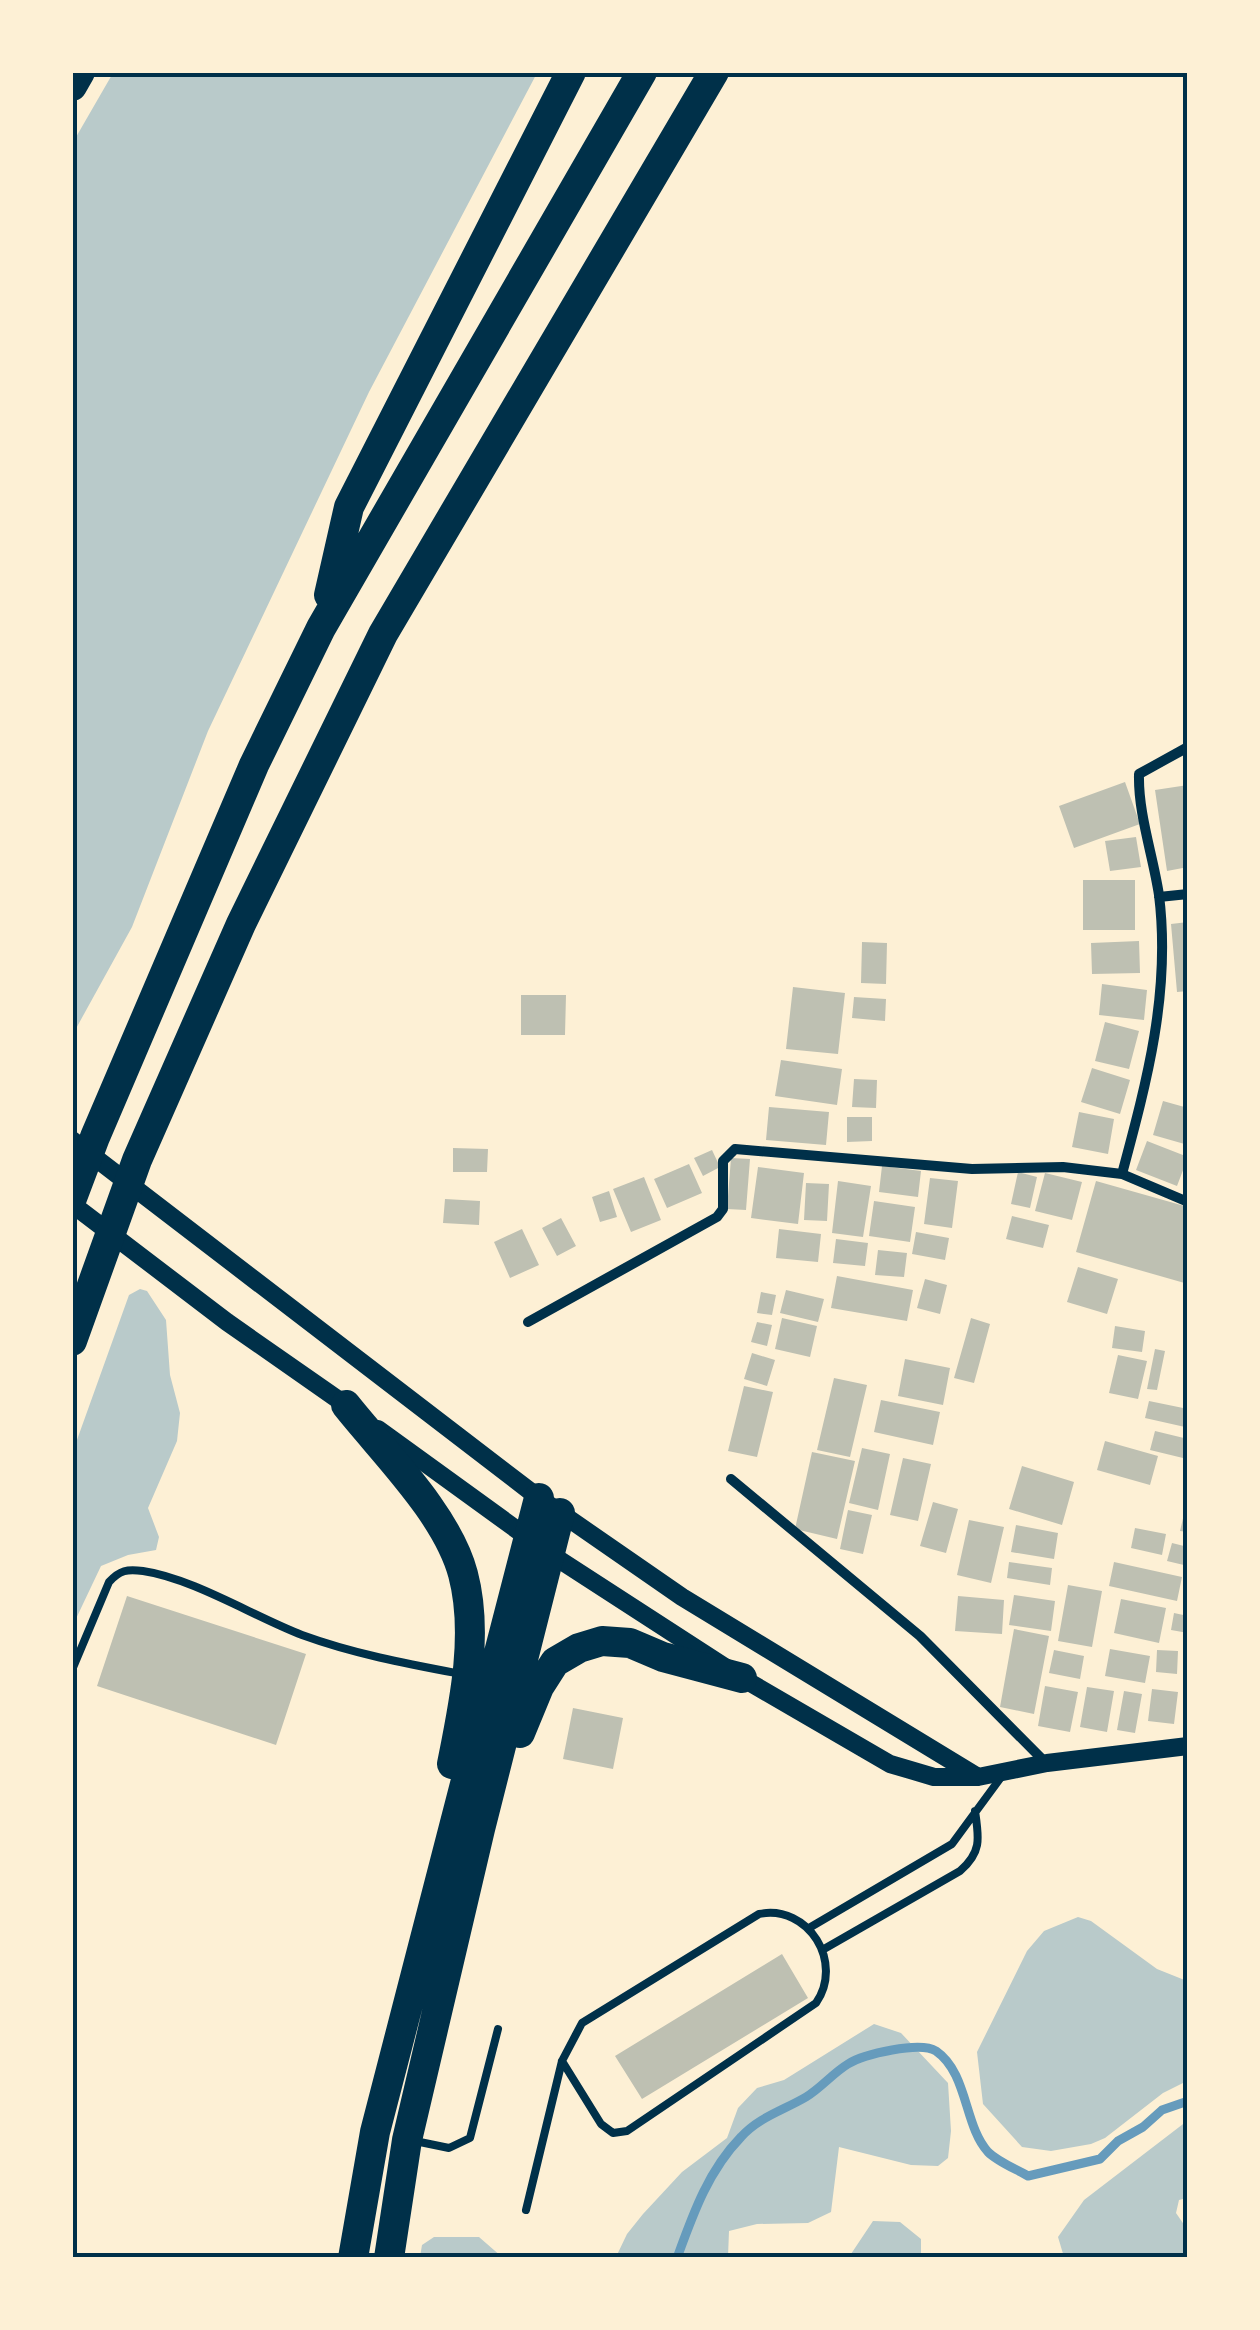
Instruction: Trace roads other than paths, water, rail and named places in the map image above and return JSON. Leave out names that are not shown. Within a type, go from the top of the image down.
[{"type":"highway","points":[[72,86],[80,72]]},
{"type":"highway","points":[[322,628],[349,508],[571,72]]},
{"type":"highway","points":[[72,1201],[84,1138],[254,765],[322,628],[642,72]]},
{"type":"highway","points":[[72,1341],[136,1160],[242,924],[383,634],[714,72]]},
{"type":"highway","points":[[346,1405],[426,1505],[462,1573],[470,1628],[466,1674],[430,1920]]},
{"type":"highway","points":[[389,2258],[407,2140],[480,1830],[550,1506]]},
{"type":"highway","points":[[353,2258],[375,2132],[430,1920],[540,1546]]},
{"type":"highway","points":[[480,1830],[538,1686],[556,1662],[578,1648],[602,1642],[630,1643],[664,1657],[742,1678]]},
{"type":"street","points":[[1122,1174],[1148,1077],[1162,993],[1159,897],[1138,774],[1188,747]]},
{"type":"street","points":[[1159,897],[1188,894]]},
{"type":"street","points":[[84,1138],[550,1506],[682,1597],[978,1777]]},
{"type":"street","points":[[528,1322],[716,1218],[723,1209],[723,1161],[735,1149],[972,1170],[1062,1168],[1122,1174],[1188,1202]]},
{"type":"street","points":[[72,1201],[227,1322],[540,1546],[742,1678],[890,1764],[934,1778],[978,1777],[1188,1746]]},
{"type":"street","points":[[731,1479],[920,1636],[1047,1764]]},
{"type":"lane","points":[[72,1670],[110,1582],[118,1572],[128,1570],[148,1571],[213,1595],[303,1635],[384,1659],[466,1674]]},
{"type":"lane","points":[[809,1928],[952,1844],[1003,1774]]},
{"type":"lane","points":[[824,1949],[973,1860],[978,1846],[975,1811]]},
{"type":"lane","points":[[526,2210],[562,2061],[582,2022],[759,1914],[774,1911],[790,1915],[809,1928],[824,1949],[826,1989],[816,2003],[627,2131],[613,2133],[601,2124],[562,2061]]},
{"type":"lane","points":[[375,2132],[448,2148],[470,2138],[498,2029]]},
{"type":"waterway","points":[[677,2258],[710,2179],[741,2137],[811,2093],[848,2064],[866,2056],[918,2047],[936,2051],[954,2072],[974,2128],[988,2152],[1028,2176],[1100,2159],[1162,2110],[1188,2101]]}]
